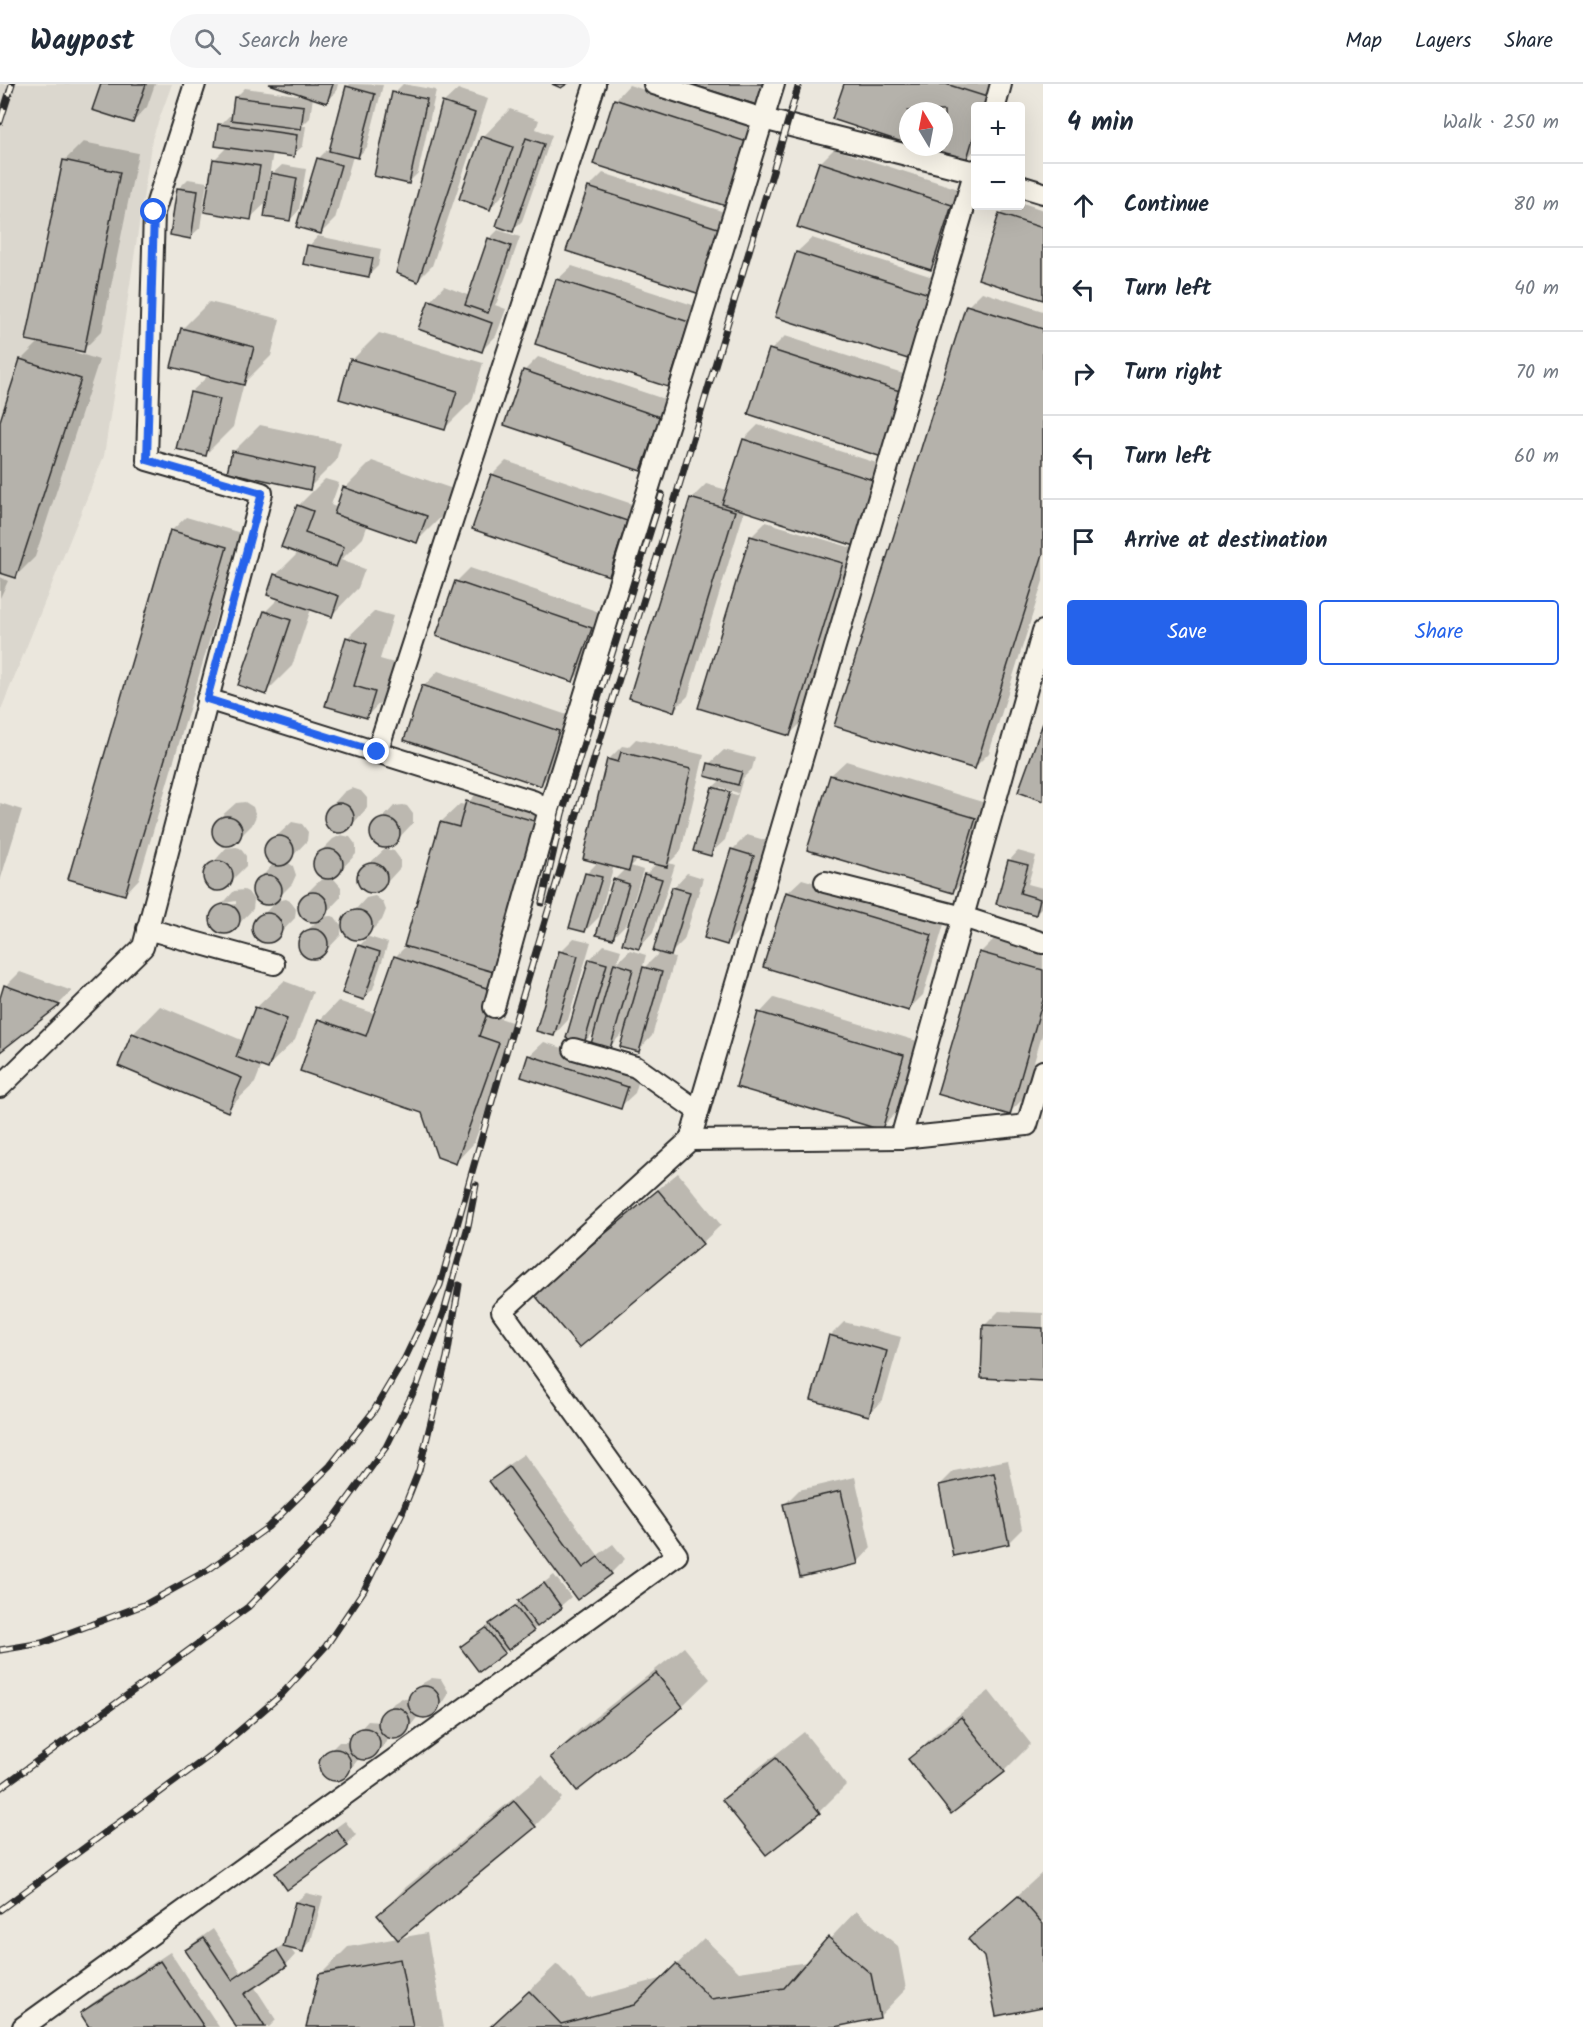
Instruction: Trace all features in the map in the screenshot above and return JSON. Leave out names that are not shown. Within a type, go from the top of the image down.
[{"type":"street","points":[[0,1087],[142,946],[262,493],[147,460],[154,212],[195,84]]},
{"type":"street","points":[[377,752],[595,84]]},
{"type":"street","points":[[654,84],[763,119],[971,170]]},
{"type":"street","points":[[495,1007],[549,810],[774,84]]},
{"type":"street","points":[[996,102],[1001,84]]},
{"type":"street","points":[[23,2027],[677,1555],[502,1311],[690,1140],[971,185]]},
{"type":"street","points":[[1025,188],[1043,194]]},
{"type":"street","points":[[901,1138],[1043,631]]},
{"type":"street","points":[[207,699],[533,801],[549,810]]},
{"type":"street","points":[[825,882],[963,917],[1043,942]]},
{"type":"street","points":[[147,929],[274,964]]},
{"type":"street","points":[[574,1049],[636,1067],[698,1111]]},
{"type":"street","points":[[690,1140],[901,1138],[1027,1125],[1043,1071]]},
{"type":"shaded area","points":[[0,84],[172,84],[152,139],[104,456],[0,712]]},
{"type":"building","points":[[101,84],[146,84],[133,123],[92,110]]},
{"type":"building","points":[[269,84],[333,84],[327,103]]},
{"type":"building","points":[[552,84],[567,84],[561,88]]},
{"type":"building","points":[[690,84],[764,84],[757,105]]},
{"type":"building","points":[[844,84],[946,84],[987,97],[985,102],[971,102],[971,145],[966,162],[947,156],[953,156],[953,102],[899,102],[899,141],[832,119]]},
{"type":"building","points":[[346,86],[375,94],[358,158],[329,151]]},
{"type":"building","points":[[392,92],[427,99],[409,184],[374,176]]},
{"type":"building","points":[[234,97],[304,106],[301,129],[231,120]]},
{"type":"building","points":[[614,99],[747,142],[726,206],[593,164]]},
{"type":"building","points":[[442,102],[475,113],[418,282],[396,273]]},
{"type":"building","points":[[218,124],[297,135],[294,157],[215,146]]},
{"type":"building","points":[[481,136],[513,147],[490,210],[459,199]]},
{"type":"building","points":[[526,138],[544,144],[513,232],[496,226]]},
{"type":"building","points":[[317,158],[341,165],[321,234],[296,227]]},
{"type":"building","points":[[213,159],[260,166],[251,220],[204,212]]},
{"type":"building","points":[[63,160],[120,172],[84,352],[26,340]]},
{"type":"building","points":[[819,162],[952,205],[931,270],[797,227]]},
{"type":"building","points":[[271,173],[297,178],[290,221],[264,217]]},
{"type":"building","points":[[588,187],[721,229],[700,294],[566,251]]},
{"type":"building","points":[[177,188],[198,191],[191,239],[170,235]]},
{"type":"building","points":[[999,214],[1043,228],[1043,300],[978,279]]},
{"type":"building","points":[[488,238],[511,246],[488,313],[465,305]]},
{"type":"building","points":[[307,245],[373,258],[369,277],[303,264]]},
{"type":"building","points":[[796,252],[929,294],[908,359],[775,317]]},
{"type":"building","points":[[556,279],[689,322],[668,387],[535,344]]},
{"type":"building","points":[[429,300],[492,323],[482,352],[418,329]]},
{"type":"building","points":[[966,305],[1043,329],[1043,554],[975,769],[834,726]]},
{"type":"building","points":[[181,328],[254,347],[244,385],[171,367]]},
{"type":"building","points":[[769,349],[903,392],[882,457],[748,414]]},
{"type":"building","points":[[20,359],[81,379],[16,578],[0,573],[0,421]]},
{"type":"building","points":[[350,359],[457,391],[445,430],[339,399]]},
{"type":"building","points":[[523,370],[660,417],[641,471],[504,425]]},
{"type":"building","points":[[190,392],[220,399],[206,456],[176,449]]},
{"type":"building","points":[[743,439],[876,481],[855,546],[722,504]]},
{"type":"building","points":[[232,451],[314,469],[310,490],[227,472]]},
{"type":"building","points":[[491,474],[627,521],[609,576],[472,529]]},
{"type":"building","points":[[343,487],[427,516],[417,543],[334,514]]},
{"type":"building","points":[[690,498],[735,511],[674,712],[629,698]]},
{"type":"building","points":[[297,505],[313,511],[305,533],[344,547],[336,567],[281,547]]},
{"type":"building","points":[[170,530],[227,547],[125,895],[68,879]]},
{"type":"building","points":[[750,536],[843,563],[790,736],[698,708]]},
{"type":"building","points":[[274,574],[339,596],[332,617],[267,595]]},
{"type":"building","points":[[455,581],[592,628],[573,682],[436,636]]},
{"type":"building","points":[[264,611],[291,620],[266,695],[238,685]]},
{"type":"building","points":[[346,637],[367,644],[354,686],[375,692],[367,718],[325,706]]},
{"type":"building","points":[[422,685],[559,731],[541,786],[404,740]]},
{"type":"building","points":[[1043,723],[1043,801],[1018,792]]},
{"type":"building","points":[[621,752],[691,769],[667,867],[632,859],[629,871],[583,859],[607,759],[618,762]]},
{"type":"building","points":[[708,763],[742,772],[738,785],[705,776]]},
{"type":"building","points":[[830,775],[976,818],[953,893],[807,850]]},
{"type":"building","points":[[712,787],[730,792],[711,856],[693,851]]},
{"type":"building","points":[[466,801],[541,823],[497,973],[404,946],[440,822],[459,827]]},
{"type":"building","points":[[339,803],[350,807],[354,818],[350,829],[339,833],[328,829],[324,818],[328,807]]},
{"type":"building","points":[[227,816],[238,820],[242,831],[238,842],[227,846],[216,842],[212,831],[216,820]]},
{"type":"building","points":[[385,818],[396,822],[400,833],[396,844],[385,848],[374,844],[370,833],[374,822]]},
{"type":"building","points":[[279,836],[290,840],[294,851],[290,862],[279,866],[268,862],[264,851],[268,840]]},
{"type":"building","points":[[328,849],[339,853],[343,864],[339,875],[328,879],[317,875],[313,864],[317,853]]},
{"type":"building","points":[[731,849],[754,856],[727,945],[704,938]]},
{"type":"building","points":[[1008,860],[1028,865],[1020,893],[1040,899],[1036,915],[996,904]]},
{"type":"building","points":[[218,861],[229,865],[233,876],[229,887],[218,891],[207,887],[203,876],[207,865]]},
{"type":"building","points":[[372,863],[383,867],[387,878],[383,889],[372,893],[361,889],[357,878],[361,867]]},
{"type":"building","points":[[585,873],[602,877],[585,932],[569,928]]},
{"type":"building","points":[[644,874],[662,879],[639,949],[622,944]]},
{"type":"building","points":[[267,875],[278,879],[282,890],[278,901],[267,905],[256,901],[252,890],[256,879]]},
{"type":"building","points":[[613,879],[629,884],[613,939],[596,935]]},
{"type":"building","points":[[672,887],[690,892],[671,956],[653,951]]},
{"type":"building","points":[[313,892],[324,896],[328,907],[324,918],[313,922],[302,918],[298,907],[302,896]]},
{"type":"building","points":[[786,892],[932,935],[909,1011],[763,967]]},
{"type":"building","points":[[225,904],[236,908],[240,919],[236,930],[225,934],[214,930],[210,919],[214,908]]},
{"type":"building","points":[[357,910],[368,914],[372,925],[368,936],[357,940],[346,936],[342,925],[346,914]]},
{"type":"building","points":[[267,913],[278,917],[282,928],[278,939],[267,943],[256,939],[252,928],[256,917]]},
{"type":"building","points":[[313,929],[324,933],[328,944],[324,955],[313,959],[302,955],[298,944],[302,933]]},
{"type":"building","points":[[358,945],[380,952],[364,1000],[342,993]]},
{"type":"building","points":[[559,951],[578,956],[554,1036],[536,1031]]},
{"type":"building","points":[[979,952],[1043,970],[1043,1000],[1010,1115],[937,1094]]},
{"type":"building","points":[[394,956],[495,991],[479,1036],[499,1043],[456,1164],[437,1157],[422,1113],[300,1071],[318,1019],[366,1036]]},
{"type":"building","points":[[589,959],[607,964],[584,1044],[566,1038]]},
{"type":"building","points":[[614,963],[633,969],[610,1049],[591,1044]]},
{"type":"building","points":[[643,967],[662,972],[639,1052],[620,1047]]},
{"type":"building","points":[[4,985],[60,1005],[0,1052],[0,998]]},
{"type":"building","points":[[255,1007],[287,1019],[268,1069],[236,1057]]},
{"type":"building","points":[[758,1012],[904,1055],[882,1130],[736,1087]]},
{"type":"building","points":[[132,1033],[242,1078],[228,1112],[118,1066]]},
{"type":"building","points":[[528,1055],[628,1087],[621,1109],[521,1077]]},
{"type":"building","points":[[658,1190],[703,1244],[579,1348],[533,1293]]},
{"type":"building","points":[[983,1325],[1043,1328],[1043,1381],[981,1378]]},
{"type":"building","points":[[829,1335],[887,1351],[869,1416],[811,1400]]},
{"type":"building","points":[[509,1467],[583,1568],[598,1557],[612,1574],[577,1600],[489,1481]]},
{"type":"building","points":[[994,1473],[1009,1544],[953,1556],[939,1485]]},
{"type":"building","points":[[841,1491],[858,1564],[800,1577],[783,1504]]},
{"type":"building","points":[[544,1583],[562,1608],[537,1627],[518,1601]]},
{"type":"building","points":[[515,1606],[534,1631],[508,1650],[489,1624]]},
{"type":"building","points":[[486,1628],[505,1653],[479,1672],[460,1647]]},
{"type":"building","points":[[656,1673],[683,1707],[577,1791],[550,1757]]},
{"type":"building","points":[[424,1686],[435,1691],[440,1702],[435,1713],[424,1718],[413,1713],[408,1702],[413,1691]]},
{"type":"building","points":[[394,1707],[405,1712],[410,1723],[405,1734],[394,1739],[383,1734],[378,1723],[383,1712]]},
{"type":"building","points":[[961,1717],[1005,1772],[951,1814],[908,1759]]},
{"type":"building","points":[[364,1728],[375,1733],[380,1744],[375,1755],[364,1760],[353,1755],[348,1744],[353,1733]]},
{"type":"building","points":[[335,1749],[346,1754],[351,1765],[346,1776],[335,1781],[324,1776],[319,1765],[324,1754]]},
{"type":"building","points":[[776,1758],[820,1813],[766,1855],[722,1800]]},
{"type":"building","points":[[514,1801],[536,1827],[398,1940],[377,1915]]},
{"type":"building","points":[[336,1829],[348,1846],[287,1890],[275,1873]]},
{"type":"building","points":[[1018,1896],[1043,1924],[1043,2007],[996,2016],[984,1957],[968,1939]]},
{"type":"building","points":[[295,1902],[315,1907],[303,1952],[283,1947]]},
{"type":"building","points":[[828,1937],[871,1974],[880,2018],[835,2027],[490,2027],[529,1991],[561,2024],[634,2005],[676,1964],[711,1999],[784,1988]]},
{"type":"building","points":[[204,1938],[232,1980],[277,1950],[287,1966],[244,1994],[265,2027],[236,2027],[185,1950]]},
{"type":"building","points":[[400,1959],[413,2027],[306,2027],[319,1974]]},
{"type":"building","points":[[160,1961],[204,2027],[89,2027],[80,2013]]},
{"type":"railway","points":[[0,122],[12,84]]},
{"type":"railway","points":[[0,1650],[42,1643],[146,1604],[208,1570],[268,1527],[330,1466],[373,1412],[405,1358],[440,1285],[576,817],[676,496],[799,84]]},
{"type":"railway","points":[[542,903],[562,814],[662,494]]},
{"type":"railway","points":[[0,1788],[248,1607],[329,1525],[386,1447],[417,1385],[444,1312],[468,1226],[476,1185]]},
{"type":"railway","points":[[0,1910],[216,1751],[281,1695],[326,1646],[364,1590],[402,1513],[419,1470],[447,1357],[459,1285]]},
{"type":"route","points":[[154,212],[147,460],[262,493],[207,699],[377,752]]}]
